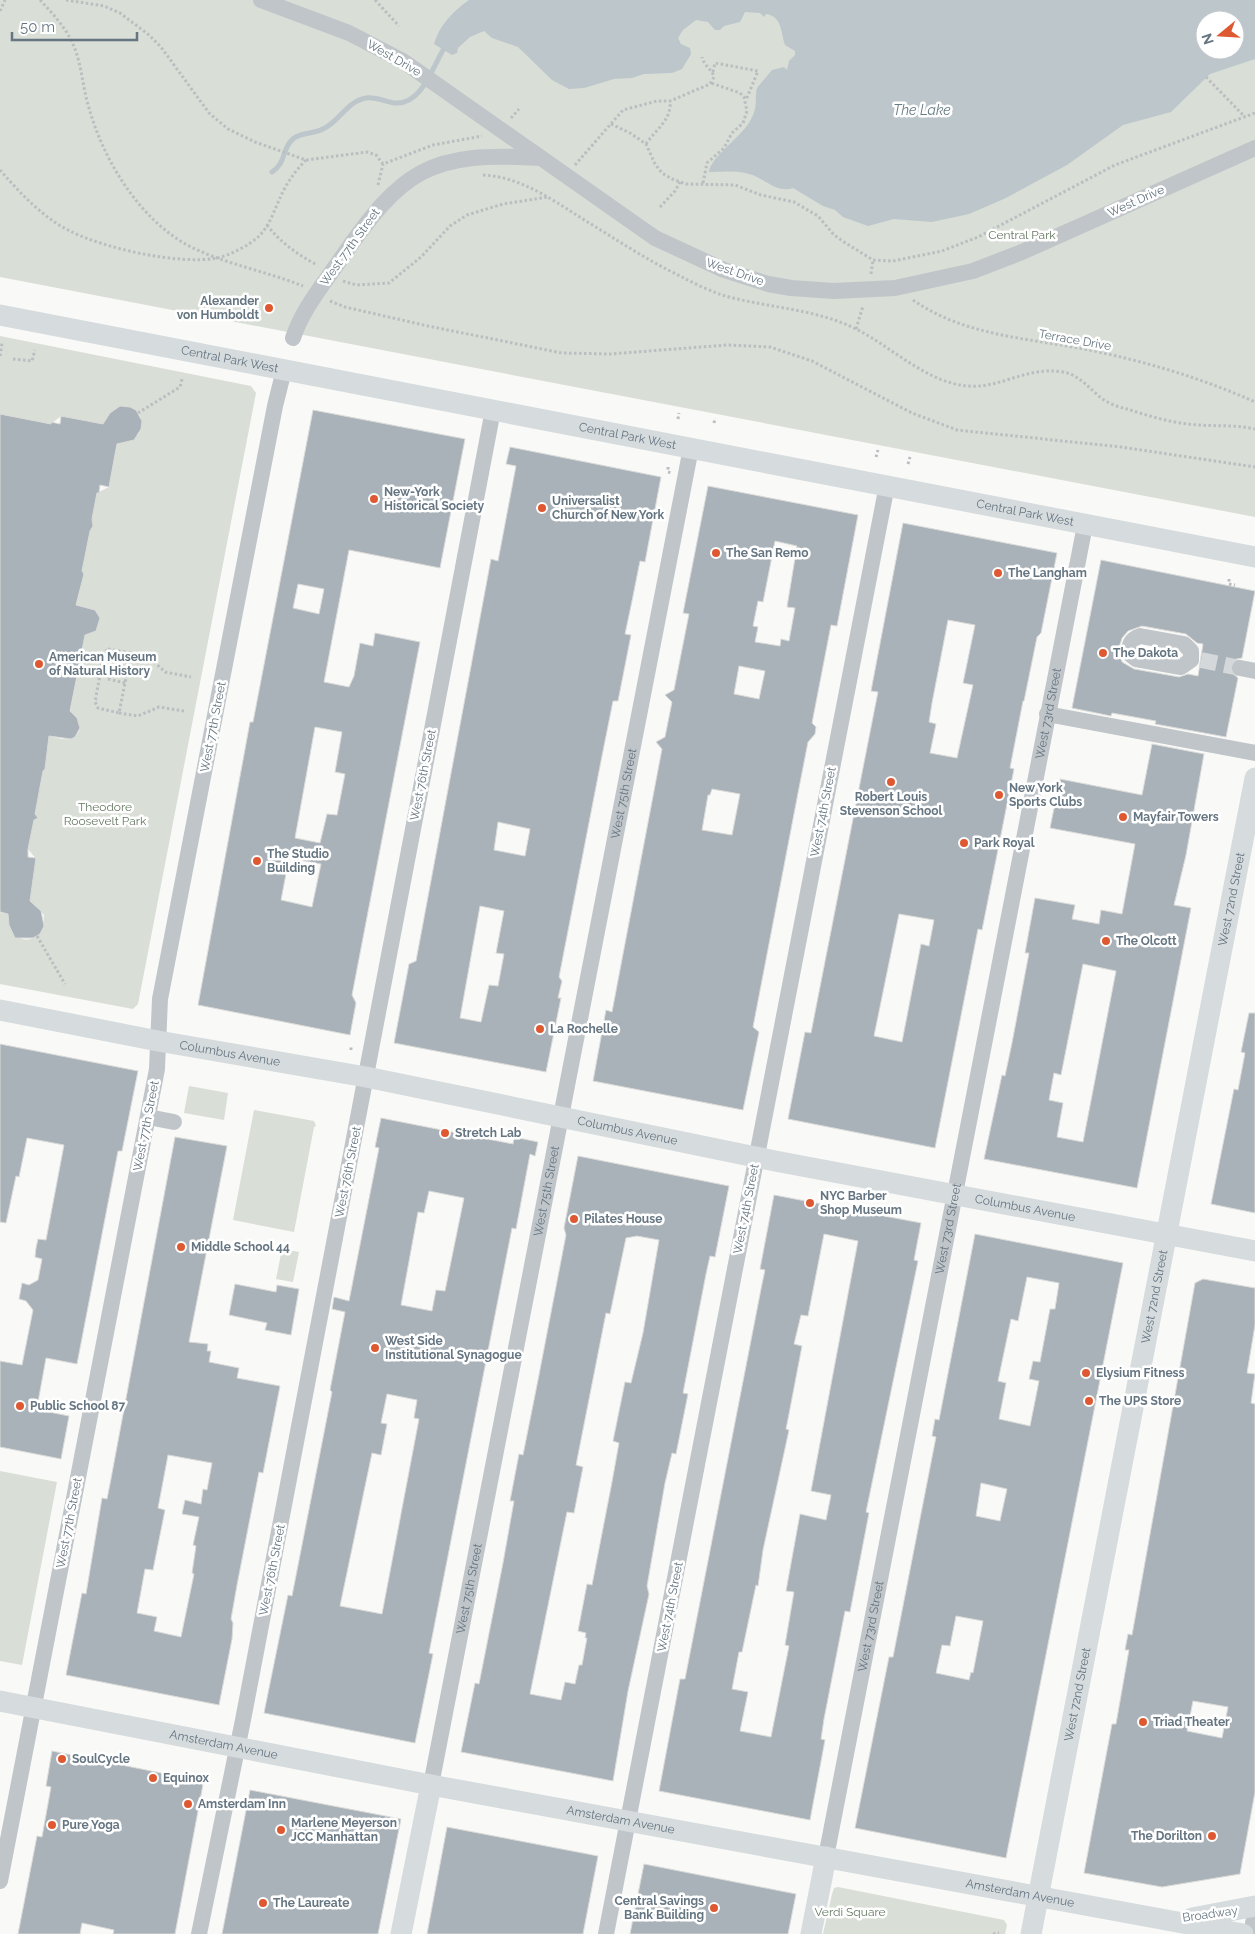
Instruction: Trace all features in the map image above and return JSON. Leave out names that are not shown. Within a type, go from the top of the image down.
[{"type":"main road","name":"Central Park West","points":[[0,315],[1255,557]]},
{"type":"main road","name":"West 72nd Street","points":[[1031,1934],[1255,778]]},
{"type":"main road","name":"Columbus Avenue","points":[[0,1010],[158,1041],[366,1077],[756,1158],[1255,1251]]},
{"type":"main road","name":"Amsterdam Avenue","points":[[0,1701],[431,1785],[629,1820],[1038,1897],[1165,1918],[1243,1934]]},
{"type":"main road","name":"West 75th Street","points":[[401,1934],[431,1785]]},
{"type":"main road","name":"West 73rd Street","points":[[811,1934],[826,1857]]},
{"type":"main road","name":"Broadway","points":[[1165,1918],[1200,1917],[1255,1906]]},
{"type":"street","name":"West Drive","points":[[261,0],[349,33],[378,47],[435,82],[654,238],[724,270],[768,284],[791,288],[842,291],[895,288],[946,278],[996,262],[1255,148]]},
{"type":"street","name":"West 77th Street","points":[[294,338],[299,319],[359,232],[403,184],[436,164],[468,158],[494,156],[541,158]]},
{"type":"street","name":"West 77th Street","points":[[0,1881],[157,1069],[160,999],[275,406],[284,370]]},
{"type":"street","name":"West 76th Street","points":[[199,1934],[238,1747],[493,410]]},
{"type":"street","name":"West 75th Street","points":[[431,1785],[691,448]]},
{"type":"street","name":"West 74th Street","points":[[606,1934],[887,485]]},
{"type":"street","name":"West 73rd Street","points":[[826,1857],[1047,714],[1086,525]]},
{"type":"street","points":[[1047,714],[1255,753]]},
{"type":"street","points":[[148,1117],[174,1122]]},
{"type":"street","points":[[1251,1934],[1255,1913]]},
{"type":"path","points":[[0,11],[5,0]]},
{"type":"path","points":[[40,0],[63,27],[75,49],[89,109],[100,140],[114,170],[131,194],[164,227],[190,247],[310,290]]},
{"type":"path","points":[[66,0],[104,6],[120,13],[161,47],[217,121],[255,142],[306,160],[367,152],[376,156],[383,164]]},
{"type":"path","points":[[375,0],[399,26]]},
{"type":"path","points":[[702,57],[706,66],[713,73]]},
{"type":"path","points":[[574,166],[623,110],[658,100],[670,101],[711,83],[714,77],[715,63],[758,71],[745,102]]},
{"type":"path","points":[[1206,77],[1245,116]]},
{"type":"path","points":[[703,183],[707,163],[724,148],[732,133],[743,123],[747,111],[740,93],[711,83]]},
{"type":"path","points":[[646,144],[668,116],[671,110],[670,101]]},
{"type":"path","points":[[509,120],[519,109]]},
{"type":"path","points":[[611,124],[630,133],[646,144],[655,164],[662,173],[680,182],[735,185],[761,195],[781,198],[800,205],[818,216],[844,242],[873,260],[907,259],[942,251],[978,237],[1115,165],[1255,113]]},
{"type":"path","points":[[383,164],[432,145],[489,134]]},
{"type":"path","points":[[0,170],[36,206],[72,232],[139,253],[191,258],[218,258],[246,246],[258,237],[267,225],[288,184],[306,160]]},
{"type":"path","points":[[374,192],[378,185],[383,164]]},
{"type":"path","points":[[476,175],[494,176],[520,183],[548,197],[653,263],[682,278],[722,295],[816,315],[856,329],[929,373],[952,383],[982,386],[1020,374],[1049,371],[1063,372],[1075,375],[1102,399],[1129,410],[1188,424],[1255,429]]},
{"type":"path","points":[[660,206],[675,191],[680,182]]},
{"type":"path","points":[[338,278],[356,285],[389,283],[421,257],[450,226],[467,215],[503,204],[548,197]]},
{"type":"path","points":[[267,225],[278,239],[294,252],[323,269]]},
{"type":"path","points":[[870,276],[873,260]]},
{"type":"path","name":"Terrace Drive","points":[[895,288],[929,312],[965,326],[1007,337],[1083,349],[1150,364],[1210,382],[1255,402]]},
{"type":"path","points":[[325,298],[345,307],[562,353],[610,354],[727,345],[770,347],[812,361],[912,413],[957,430],[1121,447],[1255,467]]},
{"type":"path","points":[[856,329],[863,306]]},
{"type":"path","points":[[0,356],[2,343]]},
{"type":"path","points":[[13,359],[32,361],[35,350]]},
{"type":"path","points":[[138,413],[180,387],[182,378]]},
{"type":"path","points":[[678,419],[679,413]]},
{"type":"path","points":[[714,424],[715,418]]},
{"type":"path","points":[[876,457],[878,450]]},
{"type":"path","points":[[908,464],[910,457]]},
{"type":"path","points":[[668,467],[668,472]]},
{"type":"path","points":[[1230,579],[1229,584],[1235,585]]},
{"type":"path","points":[[184,711],[159,708],[142,716],[119,713],[96,706],[99,677],[106,650],[131,653],[150,658],[165,672],[191,677]]},
{"type":"path","points":[[119,713],[131,653]]},
{"type":"path","points":[[77,673],[99,677]]},
{"type":"path","points":[[108,679],[125,683]]},
{"type":"path","points":[[38,936],[65,984]]},
{"type":"path","points":[[993,1934],[999,1933]]},
{"type":"green space","name":"Central Park","points":[[0,0],[1255,0],[1255,517],[0,277]]},
{"type":"green space","name":"Theodore Roosevelt Park","points":[[0,336],[251,386],[256,393],[138,1004],[133,1009],[0,984],[0,913],[10,914],[12,929],[20,938],[25,940],[31,939],[43,929],[44,915],[36,906],[29,903],[36,859],[28,849],[49,736],[71,739],[80,729],[77,718],[70,713],[85,634],[96,631],[100,618],[95,610],[76,605],[84,575],[82,571],[90,528],[93,526],[91,522],[97,493],[109,487],[118,441],[131,440],[136,437],[142,422],[136,410],[124,406],[110,413],[106,425],[61,416],[51,424],[0,414]]},
{"type":"green space","points":[[189,1086],[228,1093],[224,1120],[184,1113]]},
{"type":"green space","points":[[254,1110],[314,1121],[316,1126],[314,1127],[294,1232],[233,1220]]},
{"type":"green space","points":[[282,1249],[299,1252],[293,1282],[276,1279]]},
{"type":"green space","points":[[0,1471],[57,1482],[22,1665],[0,1661]]},
{"type":"green space","name":"Verdi Square","points":[[838,1887],[1004,1920],[1007,1925],[1005,1934],[823,1934],[832,1894],[834,1888]]},
{"type":"water","name":"The Lake","points":[[469,0],[1255,0],[1255,59],[1210,74],[1171,112],[1123,125],[1067,165],[1006,198],[969,214],[932,222],[894,219],[868,226],[843,217],[835,210],[823,206],[793,188],[781,189],[744,173],[709,172],[715,160],[741,133],[753,116],[757,88],[772,70],[784,67],[787,70],[789,61],[795,55],[795,51],[785,45],[780,26],[771,15],[766,14],[764,17],[760,13],[745,12],[740,22],[724,26],[720,30],[715,30],[708,22],[696,20],[683,30],[678,38],[681,44],[690,48],[691,54],[682,69],[672,73],[644,74],[632,78],[614,79],[584,88],[569,89],[552,80],[518,47],[492,38],[484,31],[470,37],[458,48],[457,53],[452,55],[434,44],[443,25],[452,14]]},
{"type":"building","name":"American Museum of Natural History","points":[[120,406],[136,410],[142,421],[141,429],[134,440],[117,444],[109,487],[100,485],[99,493],[97,493],[92,519],[93,526],[90,531],[82,571],[84,574],[76,605],[95,610],[100,618],[96,631],[85,635],[70,711],[77,718],[80,728],[75,737],[71,739],[49,736],[45,769],[43,771],[35,814],[38,818],[34,820],[28,849],[28,857],[36,858],[30,901],[41,911],[44,926],[40,934],[33,938],[15,938],[9,925],[8,914],[0,912],[0,414],[51,424],[51,422],[60,424],[61,416],[103,424],[110,413]]},
{"type":"building","points":[[313,410],[465,439],[440,568],[349,550],[324,682],[349,687],[354,676],[360,643],[373,646],[375,633],[420,642],[352,995],[356,1003],[350,1035],[198,1005],[250,722],[253,722]],"holes":[[[298,584],[324,589],[319,614],[293,608]],[[315,727],[342,732],[335,772],[345,774],[337,815],[327,814],[320,843],[295,838]],[[289,858],[321,864],[312,907],[281,900]]]},
{"type":"building","points":[[510,447],[661,477],[645,562],[640,561],[625,634],[631,635],[618,701],[613,701],[600,766],[559,977],[562,981],[558,998],[561,998],[546,1072],[394,1043],[409,964],[416,961],[491,559],[498,561],[516,466],[506,464]],"holes":[[[498,822],[530,829],[525,856],[494,850]],[[480,906],[504,911],[496,953],[504,954],[498,986],[489,985],[481,1022],[460,1018]]]},
{"type":"building","points":[[708,486],[858,515],[837,626],[831,625],[812,723],[816,727],[815,734],[808,742],[798,793],[753,1027],[759,1032],[743,1110],[593,1081],[606,1010],[612,1012],[662,749],[656,742],[665,737],[672,702],[665,695],[674,690],[689,614],[683,613]],"holes":[[[775,541],[797,546],[787,607],[795,608],[789,641],[781,639],[780,646],[755,642],[758,627],[753,626],[758,601],[763,602]],[[739,666],[765,671],[759,699],[734,694]],[[712,789],[740,794],[732,835],[702,830],[708,795],[710,795]]]},
{"type":"building","points":[[903,523],[1057,553],[1041,633],[1037,637],[1023,701],[1010,768],[1014,769],[982,930],[978,929],[935,1148],[788,1119],[805,1032],[811,1033],[878,692],[871,691]],"holes":[[[948,620],[975,625],[963,683],[973,685],[957,758],[930,753],[936,724],[929,722]],[[899,914],[934,920],[929,946],[921,944],[902,1042],[874,1036]]]},
{"type":"building","name":"The Dakota","points":[[1101,560],[1255,591],[1242,658],[1236,659],[1230,666],[1231,672],[1238,678],[1226,737],[1155,724],[1156,721],[1112,713],[1111,716],[1072,708]],"holes":[[[1142,626],[1186,634],[1197,643],[1203,644],[1198,676],[1188,674],[1179,677],[1134,669],[1122,662],[1119,648],[1122,638],[1128,631]]]},
{"type":"building","points":[[1152,744],[1204,754],[1186,855],[1174,905],[1191,908],[1137,1188],[984,1159],[1002,1075],[1005,1076],[1012,1043],[1029,953],[1025,953],[1035,898],[1075,905],[1072,919],[1099,924],[1101,910],[1122,914],[1135,844],[1050,828],[1060,779],[1142,795]],"holes":[[[1083,964],[1116,971],[1083,1142],[1057,1137],[1063,1103],[1049,1100],[1054,1073],[1061,1075]]]},
{"type":"building","points":[[1249,1013],[1255,1013],[1255,1213],[1211,1204],[1234,1089],[1238,1090],[1245,1053],[1241,1052]]},
{"type":"building","points":[[0,1044],[138,1071],[122,1151],[118,1151],[77,1364],[46,1358],[38,1402],[41,1402],[39,1410],[69,1416],[61,1459],[0,1447],[0,1361],[22,1365],[33,1310],[26,1301],[19,1299],[22,1283],[29,1285],[38,1280],[42,1259],[35,1257],[36,1248],[38,1239],[46,1240],[64,1145],[27,1138],[19,1177],[16,1176],[6,1223],[0,1222]]},
{"type":"building","points":[[381,1118],[513,1144],[514,1137],[538,1142],[535,1156],[530,1154],[516,1229],[512,1228],[429,1653],[433,1654],[415,1743],[264,1713],[288,1595],[292,1596],[332,1392],[330,1390],[345,1312],[332,1309],[334,1297],[349,1301],[379,1148],[375,1147]],"holes":[[[429,1191],[464,1198],[445,1291],[436,1290],[432,1311],[401,1305],[418,1212],[424,1213]],[[387,1394],[417,1400],[414,1418],[419,1419],[382,1614],[340,1606],[372,1453],[381,1455],[387,1424],[381,1423]]]},
{"type":"building","points":[[175,1137],[227,1146],[189,1342],[208,1344],[207,1351],[211,1351],[209,1362],[239,1368],[237,1378],[280,1386],[263,1473],[259,1472],[237,1585],[231,1619],[233,1623],[232,1639],[219,1705],[66,1675],[82,1593],[86,1594],[102,1498],[107,1499]],"holes":[[[168,1455],[212,1463],[207,1490],[203,1489],[201,1504],[185,1500],[182,1514],[199,1517],[193,1545],[196,1546],[192,1573],[194,1574],[181,1637],[154,1631],[157,1617],[137,1613],[145,1569],[153,1570],[165,1510],[158,1508]]]},
{"type":"building","points":[[578,1156],[729,1186],[715,1257],[710,1256],[706,1274],[683,1393],[688,1394],[676,1454],[672,1453],[665,1483],[647,1586],[649,1594],[628,1691],[613,1781],[461,1752],[475,1683],[479,1684],[503,1563],[514,1501],[510,1501],[519,1454],[523,1455],[538,1380],[566,1235],[564,1228]],"holes":[[[637,1236],[659,1240],[643,1333],[631,1383],[625,1382],[613,1441],[619,1443],[612,1482],[592,1585],[587,1584],[578,1631],[586,1633],[585,1638],[587,1638],[582,1665],[579,1665],[575,1684],[565,1682],[561,1700],[530,1694],[567,1512],[574,1513],[583,1467],[576,1465],[606,1313],[610,1314],[626,1238]]]},
{"type":"building","points":[[774,1195],[921,1223],[914,1260],[918,1261],[866,1512],[869,1513],[850,1612],[845,1611],[824,1719],[821,1739],[825,1740],[810,1820],[659,1791],[680,1679],[685,1679],[765,1270],[760,1269]],"holes":[[[824,1234],[858,1241],[811,1491],[831,1495],[826,1520],[800,1514],[786,1591],[794,1592],[785,1645],[789,1646],[771,1737],[740,1731],[748,1692],[732,1689],[739,1652],[742,1652],[756,1585],[758,1586],[763,1550],[789,1430],[786,1429],[802,1346],[794,1344],[801,1315],[808,1316]]]},
{"type":"building","points":[[975,1234],[1123,1263],[1006,1858],[855,1828],[889,1657],[893,1657],[936,1437],[932,1436],[935,1419],[939,1420]],"holes":[[[1027,1277],[1059,1283],[1055,1309],[1050,1309],[1040,1362],[1033,1361],[1029,1379],[1039,1381],[1030,1426],[999,1419],[1006,1383],[998,1381],[1011,1319],[1018,1321]],[[981,1483],[1007,1489],[1000,1521],[976,1516]],[[956,1616],[983,1621],[973,1673],[971,1672],[969,1680],[936,1673],[942,1645],[950,1646]]]},
{"type":"building","points":[[1203,1279],[1255,1288],[1255,1325],[1247,1373],[1255,1374],[1251,1403],[1255,1404],[1255,1792],[1240,1874],[1162,1887],[1084,1873],[1112,1724],[1116,1724],[1129,1650],[1125,1650],[1128,1634],[1132,1635],[1195,1283]],"holes":[[[1193,1701],[1228,1707],[1222,1738],[1187,1731]]]},
{"type":"building","points":[[235,1284],[276,1292],[277,1285],[299,1289],[291,1335],[265,1330],[267,1323],[229,1315]]},
{"type":"building","points":[[52,1751],[186,1778],[186,1775],[204,1779],[175,1934],[113,1934],[114,1930],[82,1923],[80,1934],[18,1934],[37,1836],[42,1837],[51,1787],[46,1786]]},
{"type":"building","points":[[250,1790],[401,1819],[378,1934],[222,1934]]},
{"type":"building","points":[[447,1827],[598,1856],[583,1934],[427,1934]]},
{"type":"building","name":"Central Savings Bank Building","points":[[644,1864],[796,1894],[788,1934],[630,1934]]},
{"type":"waterway","points":[[272,172],[280,165],[287,146],[294,138],[320,131],[329,126],[348,107],[359,100],[373,98],[395,103],[404,102],[412,98],[425,84],[443,50]]},
{"type":"tunnel","points":[[1201,660],[1240,668]]},
{"type":"place","name":"Alexander von Humboldt","points":[[269,308]]},
{"type":"place","name":"New-York Historical Society","points":[[374,499]]},
{"type":"place","name":"Universalist Church of New York","points":[[542,508]]},
{"type":"place","name":"The San Remo","points":[[716,553]]},
{"type":"place","name":"The Langham","points":[[998,573]]},
{"type":"place","name":"The Dakota","points":[[1103,653]]},
{"type":"place","name":"American Museum of Natural History","points":[[39,664]]},
{"type":"place","name":"Robert Louis Stevenson School","points":[[891,782]]},
{"type":"place","name":"New York Sports Clubs","points":[[999,795]]},
{"type":"place","name":"Mayfair Towers","points":[[1123,817]]},
{"type":"place","name":"Park Royal","points":[[964,843]]},
{"type":"place","name":"The Studio Building","points":[[257,861]]},
{"type":"place","name":"The Olcott","points":[[1106,941]]},
{"type":"place","name":"La Rochelle","points":[[540,1029]]},
{"type":"place","name":"Stretch Lab","points":[[445,1133]]},
{"type":"place","name":"NYC Barber Shop Museum","points":[[810,1203]]},
{"type":"place","name":"Pilates House","points":[[574,1219]]},
{"type":"place","name":"Middle School 44","points":[[181,1247]]},
{"type":"place","name":"West Side Institutional Synagogue","points":[[375,1348]]},
{"type":"place","name":"Elysium Fitness","points":[[1086,1373]]},
{"type":"place","name":"The UPS Store","points":[[1089,1401]]},
{"type":"place","name":"Public School 87","points":[[20,1406]]},
{"type":"place","name":"Triad Theater","points":[[1143,1722]]},
{"type":"place","name":"SoulCycle","points":[[62,1759]]},
{"type":"place","name":"Equinox","points":[[153,1778]]},
{"type":"place","name":"Amsterdam Inn","points":[[188,1804]]},
{"type":"place","name":"Pure Yoga","points":[[52,1825]]},
{"type":"place","name":"Marlene Meyerson JCC Manhattan","points":[[281,1830]]},
{"type":"place","name":"The Dorilton","points":[[1212,1836]]},
{"type":"place","name":"The Laureate","points":[[263,1903]]},
{"type":"place","name":"Central Savings Bank Building","points":[[714,1908]]}]
